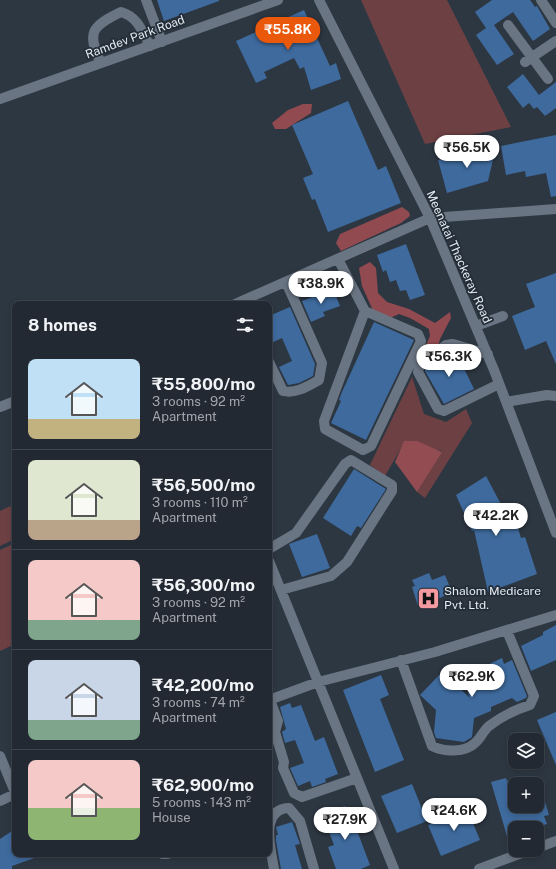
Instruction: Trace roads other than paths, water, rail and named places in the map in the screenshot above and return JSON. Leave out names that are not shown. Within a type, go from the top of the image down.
[{"type":"street","points":[[146,0],[162,42]]},
{"type":"street","name":"Ramdev Park Road","points":[[0,99],[278,0]]},
{"type":"street","name":"Meenatai Thackeray Road","points":[[319,0],[430,218],[488,354],[553,517],[556,533]]},
{"type":"street","points":[[541,0],[556,23]]},
{"type":"street","points":[[101,63],[92,42],[95,30],[101,22],[121,12],[130,14],[135,18],[150,46]]},
{"type":"street","points":[[508,25],[528,60],[548,79]]},
{"type":"street","points":[[528,60],[556,41]]},
{"type":"street","points":[[242,301],[430,218],[556,209]]},
{"type":"street","points":[[338,259],[365,311],[418,334],[421,341],[371,446],[363,450],[325,429],[324,420],[365,311]]},
{"type":"street","points":[[272,368],[283,391],[288,392],[305,388],[319,380],[321,374],[322,363],[286,282]]},
{"type":"street","points":[[476,326],[503,316]]},
{"type":"street","points":[[488,354],[453,344],[446,345],[420,364],[418,372],[438,409],[444,411],[499,384]]},
{"type":"street","points":[[506,402],[556,391]]},
{"type":"street","points":[[543,395],[556,396]]},
{"type":"street","points":[[0,407],[12,402]]},
{"type":"street","points":[[272,547],[296,533],[345,464],[351,460],[392,486],[392,491],[347,562],[331,576],[281,590]]},
{"type":"street","points":[[272,568],[394,869]]},
{"type":"street","points":[[272,699],[318,682],[435,652],[556,615]]},
{"type":"street","points":[[401,660],[432,746],[442,751],[469,748],[487,728],[506,714],[530,705],[534,696],[507,631]]},
{"type":"street","points":[[272,707],[278,721],[274,732],[284,762],[283,768],[294,793],[302,796],[357,778]]},
{"type":"street","points":[[0,756],[12,786]]},
{"type":"street","points":[[0,801],[12,795]]},
{"type":"street","points":[[272,817],[282,808],[289,808],[300,820],[314,869]]},
{"type":"street","points":[[544,845],[556,840]]},
{"type":"street","points":[[272,855],[274,869]]},
{"type":"street","points":[[479,869],[511,857]]},
{"type":"place","name":"Shalom Medicare Pvt. Ltd.","points":[[428,598]]}]
